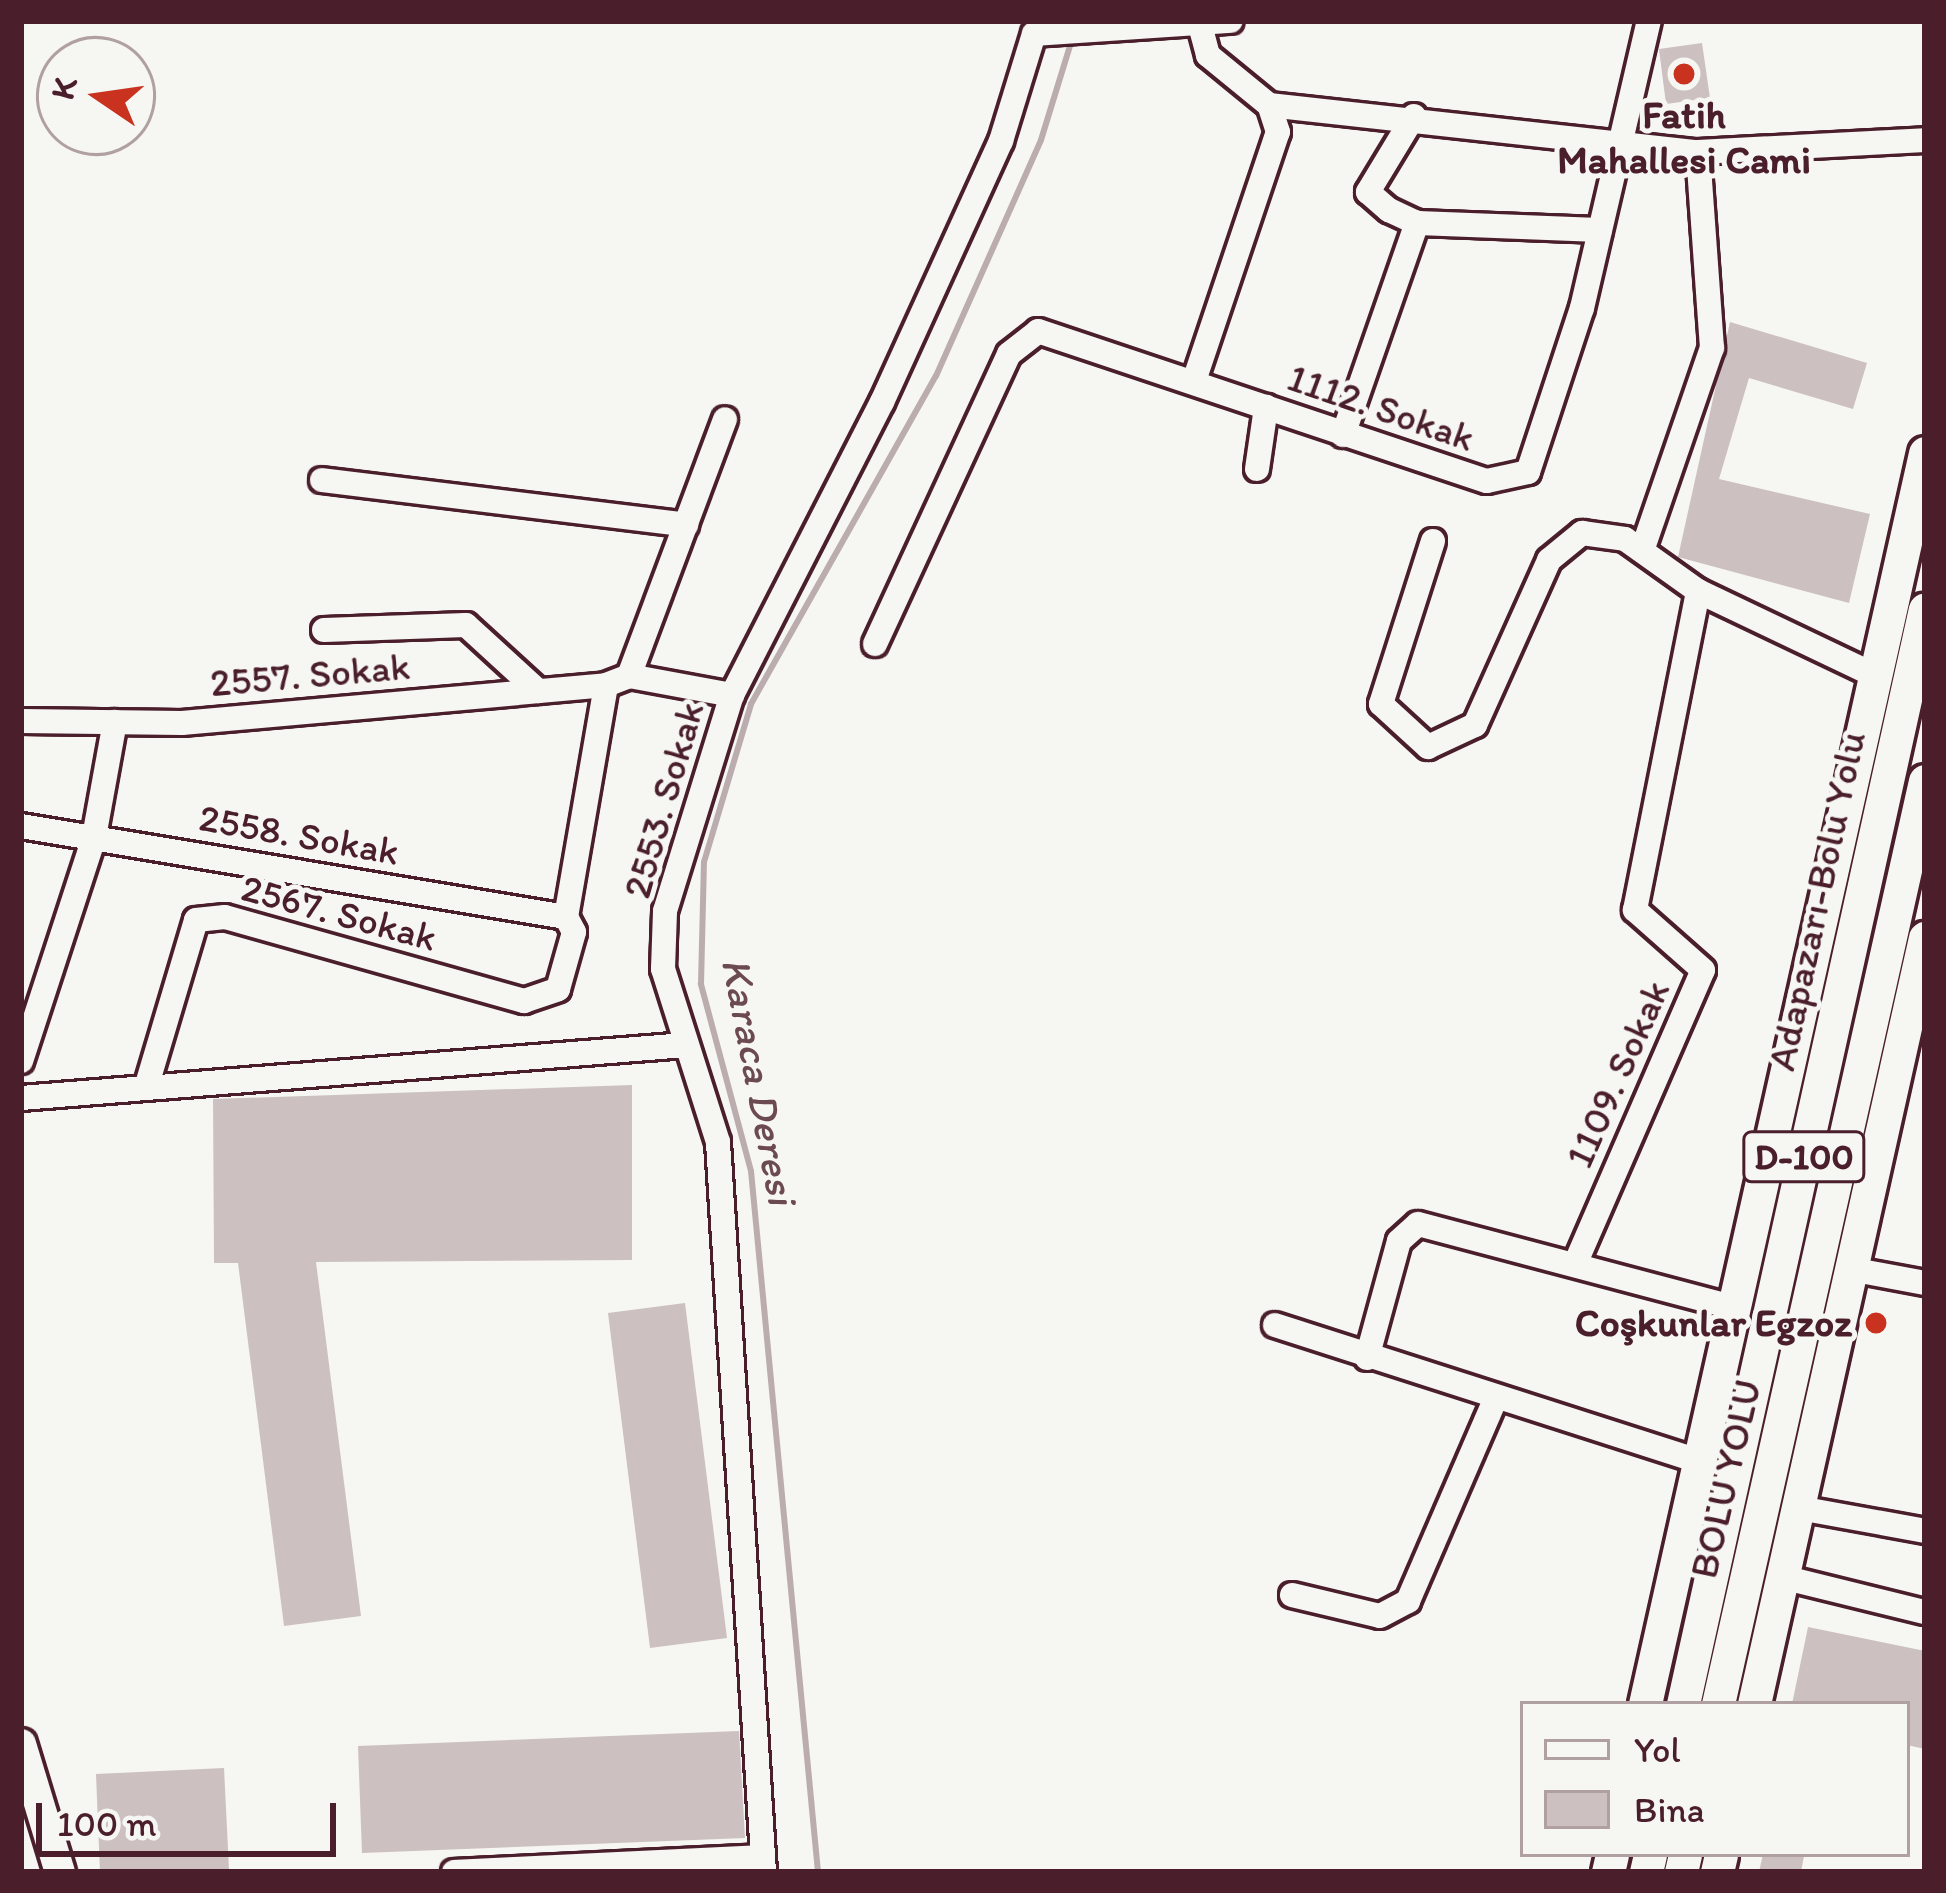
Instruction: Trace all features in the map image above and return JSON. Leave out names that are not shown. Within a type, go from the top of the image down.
[{"type":"highway","points":[[1646,1701],[1925,453]]},
{"type":"highway","name":"Adapazarı-Bolu Yolu","points":[[1684,1701],[1925,609]]},
{"type":"highway","name":"BOLU YOLU","points":[[1719,1701],[1925,781]]},
{"type":"highway","points":[[1755,1701],[1855,1270],[1925,938]]},
{"type":"main road","points":[[21,1744],[60,1872]]},
{"type":"street","points":[[1040,27],[1100,35],[1142,22],[1199,25],[1231,21]]},
{"type":"street","name":"1112. Sokak","points":[[875,644],[1009,354],[1038,332],[1487,481],[1528,472],[1600,230],[1649,21]]},
{"type":"street","points":[[1194,381],[1278,132],[1269,105],[1208,56],[1199,25]]},
{"type":"street","name":"2553. Sokak","points":[[763,1864],[718,1142],[663,968],[665,910],[732,695],[882,402],[1001,141],[1040,27]]},
{"type":"street","points":[[1269,105],[1414,116],[1698,152],[1925,140]]},
{"type":"street","points":[[1414,116],[1368,192],[1417,224],[1600,230]]},
{"type":"street","points":[[1643,548],[1712,348],[1698,152]]},
{"type":"street","points":[[1343,435],[1417,224]]},
{"type":"street","points":[[1256,469],[1266,407]]},
{"type":"street","points":[[566,916],[617,681],[686,525],[725,419]]},
{"type":"street","points":[[322,480],[686,525]]},
{"type":"street","points":[[1433,541],[1381,704],[1428,747],[1475,724],[1549,560],[1582,533],[1643,548],[1698,591],[1874,675]]},
{"type":"street","name":"1109. Sokak","points":[[1576,1262],[1703,970],[1635,910],[1698,591]]},
{"type":"street","points":[[324,630],[466,625],[538,691]]},
{"type":"street","name":"2557. Sokak","points":[[21,721],[115,722],[617,681],[732,695]]},
{"type":"street","points":[[21,1061],[94,837],[115,722]]},
{"type":"street","name":"2558. Sokak","points":[[21,826],[566,916]]},
{"type":"street","name":"2567. Sokak","points":[[146,1088],[196,920],[224,916],[524,1001],[558,989],[574,932],[566,916]]},
{"type":"street","points":[[21,1098],[686,1045]]},
{"type":"street","points":[[1367,1358],[1413,1225],[1576,1262],[1732,1307]]},
{"type":"street","points":[[1855,1270],[1925,1283]]},
{"type":"street","points":[[1275,1325],[1494,1402],[1699,1461]]},
{"type":"street","points":[[1292,1595],[1380,1616],[1408,1601],[1494,1402]]},
{"type":"street","points":[[1799,1508],[1925,1531]]},
{"type":"street","points":[[1781,1576],[1925,1612]]},
{"type":"street","points":[[454,1872],[763,1864]]},
{"type":"building","name":"Fatih Mahallesi Cami","points":[[1702,43],[1710,98],[1666,104],[1659,49]]},
{"type":"building","points":[[1730,322],[1867,363],[1853,409],[1749,378],[1719,479],[1870,514],[1849,603],[1678,557]]},
{"type":"building","points":[[632,1085],[632,1260],[316,1262],[361,1616],[284,1626],[238,1263],[214,1263],[213,1099]]},
{"type":"building","points":[[685,1303],[727,1638],[650,1648],[608,1313]]},
{"type":"building","points":[[1808,1627],[1925,1651],[1925,1749],[1910,1746],[1910,1701],[1793,1701]]},
{"type":"building","points":[[739,1731],[745,1838],[362,1853],[358,1746]]},
{"type":"building","points":[[224,1768],[229,1869],[100,1872],[96,1774]]},
{"type":"building","points":[[1762,1857],[1804,1857],[1801,1872],[1759,1872]]},
{"type":"waterway","name":"Karaca Deresi","points":[[818,1872],[751,1171],[701,984],[704,862],[751,704],[936,376],[1041,140],[1073,36]]},
{"type":"place","name":"Fatih Mahallesi Cami","points":[[1684,74]]},
{"type":"place","name":"Coşkunlar Egzoz","points":[[1876,1323]]}]
